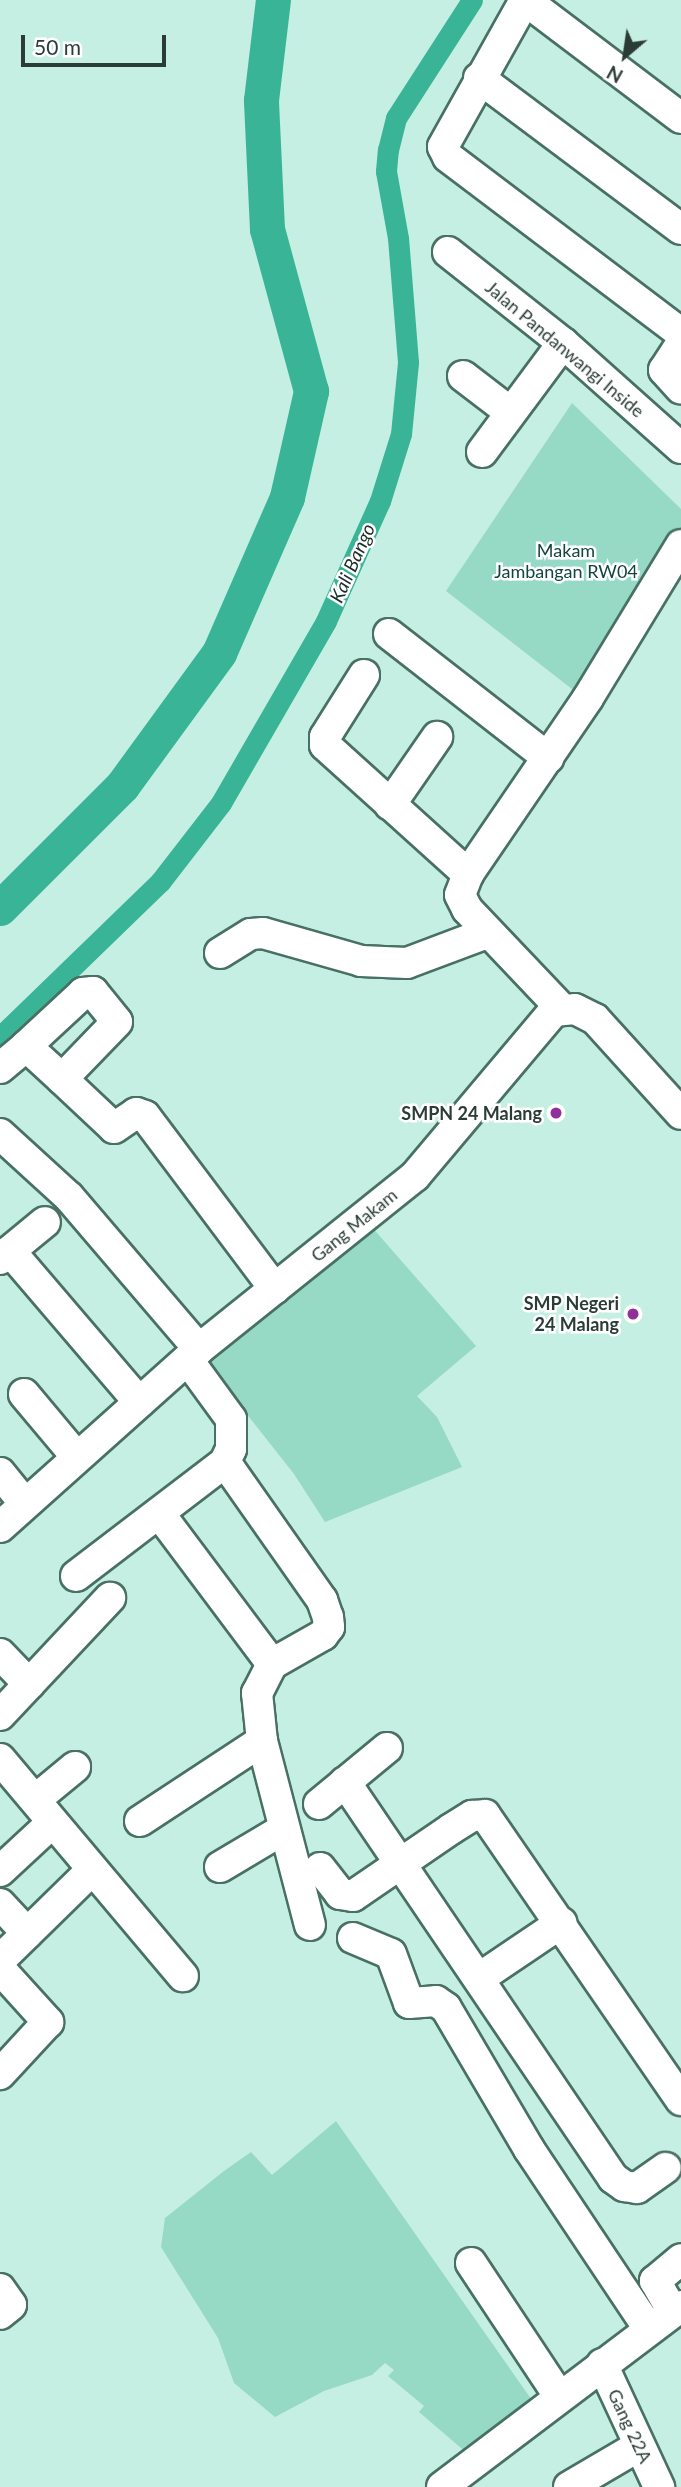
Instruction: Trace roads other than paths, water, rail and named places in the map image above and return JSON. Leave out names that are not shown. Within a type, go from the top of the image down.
[{"type":"street","points":[[681,118],[525,0],[444,142],[445,154],[681,333]]},
{"type":"street","points":[[479,78],[676,215]]},
{"type":"street","name":"Jalan Pandanwangi Inside","points":[[448,252],[563,343],[681,448]]},
{"type":"street","points":[[482,452],[563,343]]},
{"type":"street","points":[[681,344],[664,370],[681,389]]},
{"type":"street","points":[[463,376],[510,412]]},
{"type":"street","points":[[681,545],[548,758],[462,884],[462,901],[487,933],[561,1008],[584,1013],[604,1026],[681,1114]]},
{"type":"street","points":[[389,634],[548,758]]},
{"type":"street","points":[[364,675],[325,737],[325,745],[468,874]]},
{"type":"street","points":[[390,805],[437,737]]},
{"type":"street","points":[[220,953],[251,934],[263,933],[361,961],[407,963],[487,933]]},
{"type":"street","points":[[0,1068],[83,993],[93,992],[117,1022],[62,1079]]},
{"type":"street","name":"Gang Makam","points":[[0,1527],[76,1456],[187,1361],[415,1176],[540,1023],[561,1008]]},
{"type":"street","points":[[26,1046],[114,1128],[136,1114],[145,1116],[275,1289]]},
{"type":"street","points":[[0,1134],[69,1197],[187,1361],[228,1413],[232,1424],[227,1449],[159,1513],[76,1576]]},
{"type":"street","points":[[45,1223],[5,1255],[139,1402]]},
{"type":"street","points":[[24,1394],[76,1456]]},
{"type":"street","points":[[227,1449],[322,1600],[328,1617],[329,1627],[323,1635],[272,1664],[257,1693],[262,1741],[310,1925]]},
{"type":"street","points":[[0,1473],[24,1503]]},
{"type":"street","points":[[159,1513],[272,1664]]},
{"type":"street","points":[[0,1715],[110,1598]]},
{"type":"street","points":[[0,1654],[29,1684]]},
{"type":"street","points":[[140,1821],[262,1741]]},
{"type":"street","points":[[319,1804],[387,1748]]},
{"type":"street","points":[[0,1759],[183,1976]]},
{"type":"street","points":[[0,1871],[75,1767]]},
{"type":"street","points":[[345,1782],[400,1865],[481,1977],[618,2182],[637,2188],[676,2170]]},
{"type":"street","points":[[320,1868],[340,1894],[350,1896],[472,1816],[485,1815],[681,2100]]},
{"type":"street","points":[[220,1867],[284,1829]]},
{"type":"street","points":[[0,1960],[92,1870]]},
{"type":"street","points":[[0,1904],[27,1933]]},
{"type":"street","points":[[481,1977],[561,1923]]},
{"type":"street","points":[[353,1938],[391,1954],[409,2003],[417,2006],[436,2001],[446,2008],[529,2148],[668,2316]]},
{"type":"street","points":[[0,1969],[48,2022],[0,2074]]},
{"type":"street","points":[[668,2316],[655,2281],[681,2259]]},
{"type":"street","points":[[471,2263],[559,2396]]},
{"type":"street","points":[[0,2289],[12,2305],[0,2314]]},
{"type":"street","points":[[442,2487],[668,2316]]},
{"type":"street","name":"Gang 22A","points":[[602,2364],[660,2487]]},
{"type":"street","points":[[569,2487],[639,2446]]},
{"type":"waterway","name":"Kali Bango","points":[[0,908],[122,786],[219,653],[287,497],[311,391],[267,229],[261,100],[273,0]]},
{"type":"waterway","name":"Kali Bango","points":[[0,1037],[160,882],[221,803],[326,621],[380,501],[401,434],[408,362],[398,238],[386,171],[388,150],[396,118],[472,0]]},
{"type":"place","name":"SMPN 24 Malang","points":[[556,1113]]},
{"type":"place","name":"SMP Negeri 24 Malang","points":[[633,1314]]},
{"type":"park label","name":"Makam Jambangan RW04","points":[[566,561]]}]
